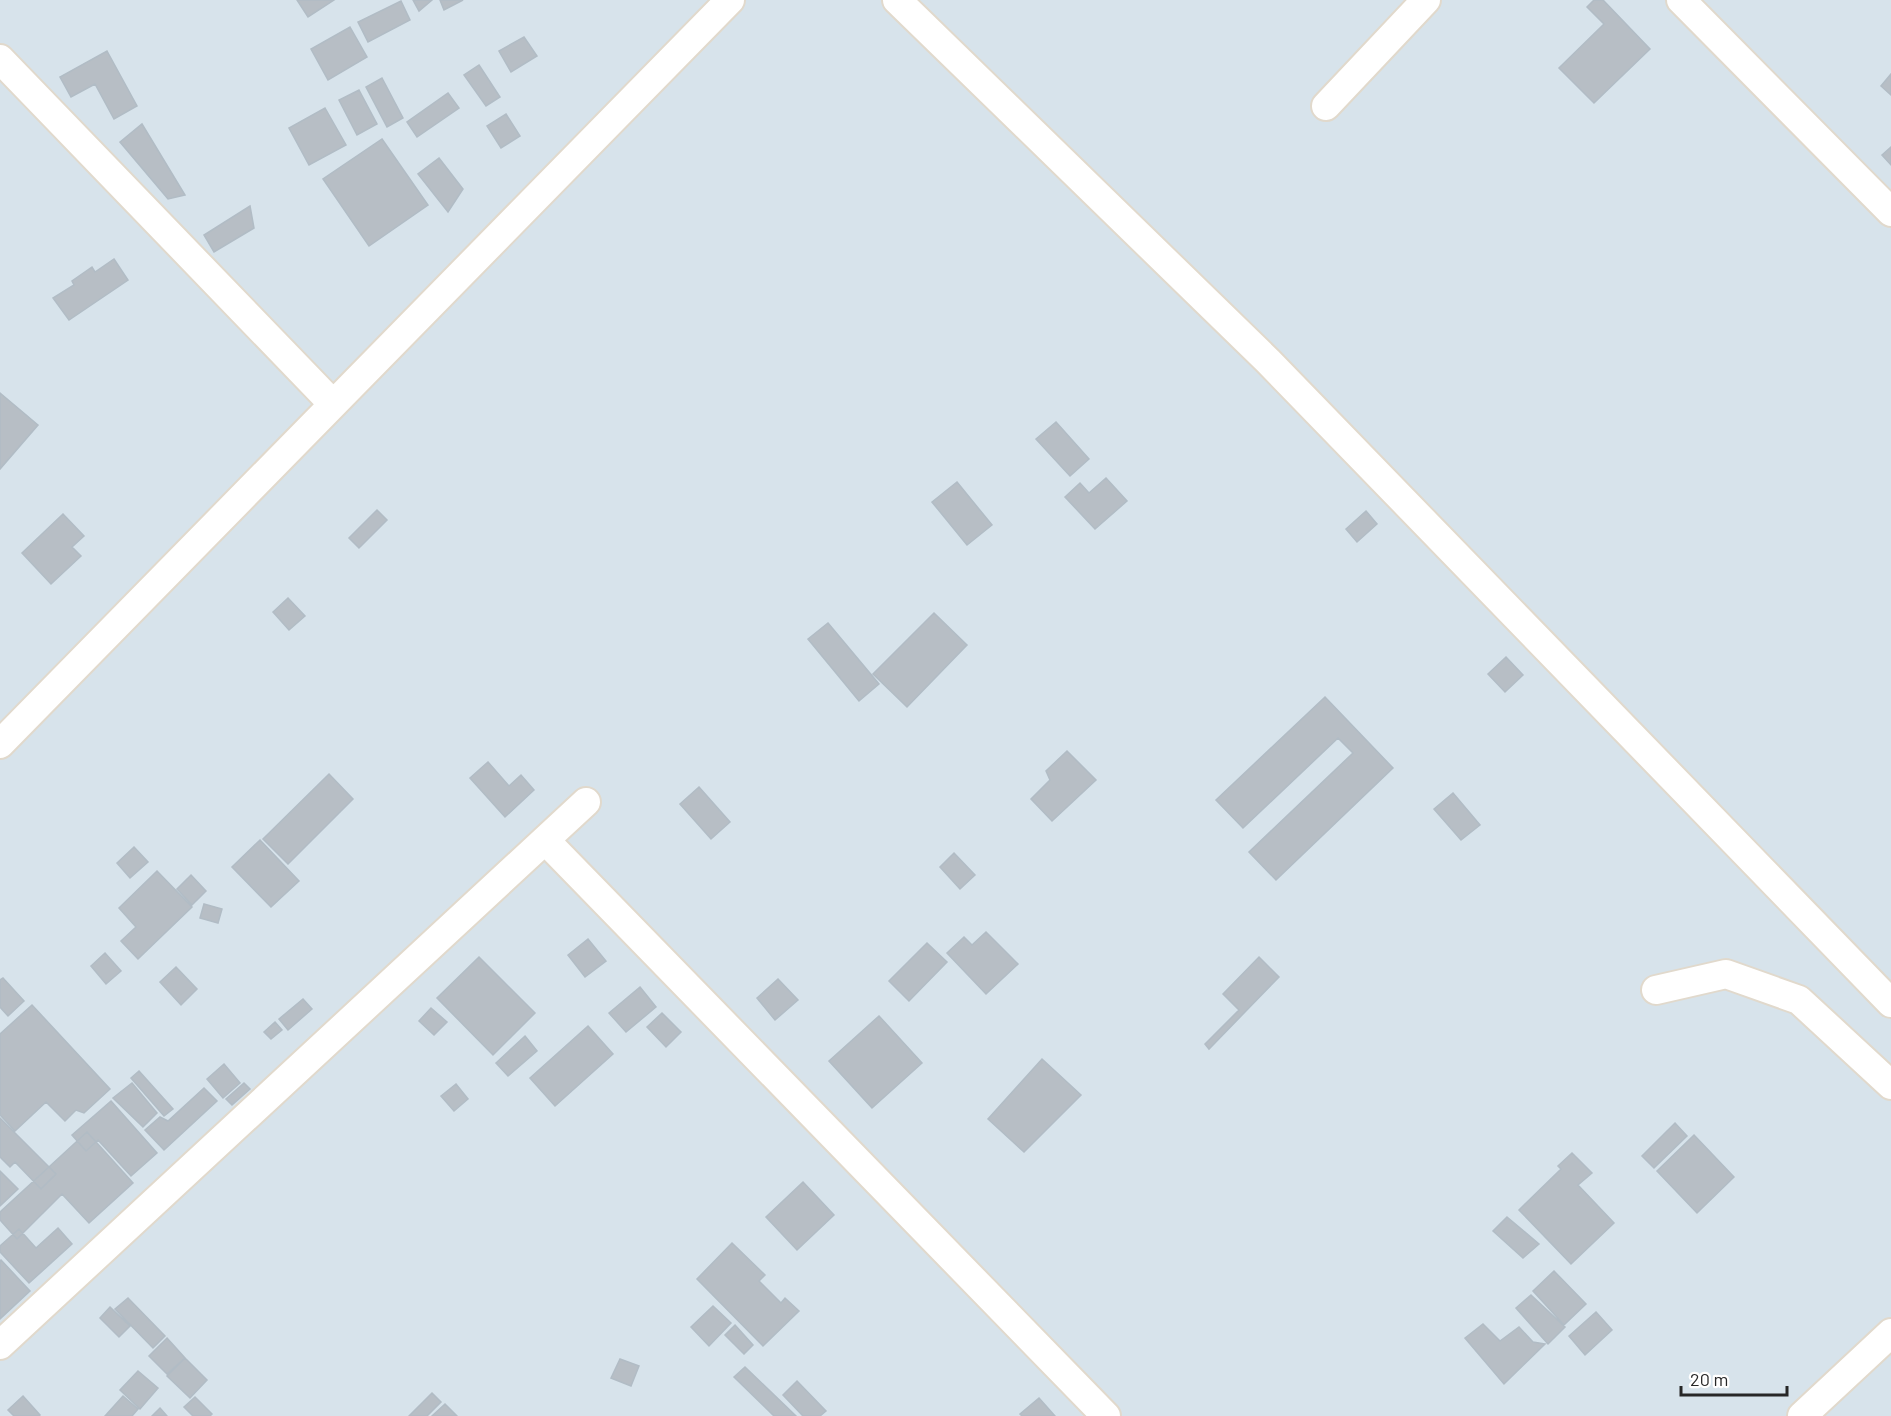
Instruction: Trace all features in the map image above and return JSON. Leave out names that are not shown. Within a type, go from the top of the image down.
[{"type":"street","points":[[0,744],[332,403],[730,0]]},
{"type":"street","points":[[897,0],[1268,361],[1891,1004]]},
{"type":"street","points":[[1326,106],[1426,0]]},
{"type":"street","points":[[1681,0],[1891,212]]},
{"type":"street","points":[[0,59],[332,403]]},
{"type":"street","points":[[0,1345],[586,802]]},
{"type":"street","points":[[545,840],[1106,1416]]},
{"type":"street","points":[[1656,990],[1726,974],[1799,1000],[1891,1085]]},
{"type":"street","points":[[1802,1416],[1891,1334]]},
{"type":"building","points":[[297,0],[334,0],[308,17]]},
{"type":"building","points":[[413,0],[432,0],[419,11]]},
{"type":"building","points":[[440,0],[463,0],[444,10]]},
{"type":"building","points":[[1594,0],[1603,0],[1650,49],[1594,103],[1559,68],[1604,24],[1587,7]]},
{"type":"building","points":[[401,1],[410,20],[368,42],[358,22]]},
{"type":"building","points":[[350,27],[367,57],[328,80],[311,49]]},
{"type":"building","points":[[524,37],[537,56],[511,72],[499,51]]},
{"type":"building","points":[[107,51],[137,106],[114,119],[95,84],[71,97],[60,77]]},
{"type":"building","points":[[479,65],[500,97],[486,106],[464,75]]},
{"type":"building","points":[[1891,74],[1891,95],[1881,86]]},
{"type":"building","points":[[382,78],[403,118],[387,127],[366,87]]},
{"type":"building","points":[[359,90],[377,124],[357,135],[339,100]]},
{"type":"building","points":[[448,93],[459,108],[417,137],[407,122]]},
{"type":"building","points":[[325,108],[346,145],[309,165],[289,128]]},
{"type":"building","points":[[506,114],[520,136],[501,148],[487,126]]},
{"type":"building","points":[[142,124],[185,195],[168,199],[120,142]]},
{"type":"building","points":[[382,139],[428,205],[369,246],[323,179]]},
{"type":"building","points":[[1891,147],[1891,165],[1882,155]]},
{"type":"building","points":[[439,158],[463,189],[448,212],[418,174]]},
{"type":"building","points":[[250,206],[254,228],[214,252],[204,235]]},
{"type":"building","points":[[114,259],[128,280],[69,320],[53,298],[74,285],[72,281],[92,267],[95,272]]},
{"type":"building","points":[[0,393],[38,425],[0,469]]},
{"type":"building","points":[[1056,422],[1089,459],[1070,476],[1036,439]]},
{"type":"building","points":[[1106,478],[1127,501],[1095,529],[1065,497],[1080,483],[1089,493]]},
{"type":"building","points":[[957,482],[992,525],[967,545],[932,502]]},
{"type":"building","points":[[377,510],[387,520],[359,548],[349,538]]},
{"type":"building","points":[[1366,511],[1377,524],[1357,542],[1346,529]]},
{"type":"building","points":[[63,514],[84,536],[72,547],[81,556],[51,584],[22,553]]},
{"type":"building","points":[[288,598],[305,616],[289,630],[273,612]]},
{"type":"building","points":[[934,613],[967,645],[907,707],[873,674]]},
{"type":"building","points":[[828,623],[879,684],[859,701],[808,639]]},
{"type":"building","points":[[1506,657],[1523,675],[1505,692],[1488,674]]},
{"type":"building","points":[[1325,697],[1393,768],[1276,880],[1249,852],[1353,753],[1338,738],[1243,828],[1216,800]]},
{"type":"building","points":[[1067,751],[1096,780],[1052,821],[1031,799],[1050,780],[1046,771]]},
{"type":"building","points":[[488,762],[509,786],[521,775],[534,790],[505,817],[470,778]]},
{"type":"building","points":[[329,774],[353,799],[288,864],[263,839]]},
{"type":"building","points":[[699,787],[730,822],[711,839],[680,804]]},
{"type":"building","points":[[1453,793],[1480,825],[1461,840],[1434,809]]},
{"type":"building","points":[[260,840],[299,881],[271,907],[232,867]]},
{"type":"building","points":[[134,847],[148,862],[130,878],[117,863]]},
{"type":"building","points":[[954,853],[975,875],[960,889],[940,867]]},
{"type":"building","points":[[157,871],[192,907],[138,959],[121,941],[136,927],[119,908]]},
{"type":"building","points":[[191,875],[206,891],[192,905],[177,889]]},
{"type":"building","points":[[204,904],[222,909],[218,923],[200,918]]},
{"type":"building","points":[[986,932],[1018,964],[986,994],[947,953],[964,937],[972,945]]},
{"type":"building","points":[[588,939],[606,961],[585,977],[568,955]]},
{"type":"building","points":[[927,943],[947,962],[909,1001],[889,981]]},
{"type":"building","points":[[105,953],[121,971],[106,984],[91,966]]},
{"type":"building","points":[[479,957],[535,1013],[493,1055],[437,998]]},
{"type":"building","points":[[1259,957],[1279,977],[1209,1049],[1205,1044],[1239,1010],[1223,994]]},
{"type":"building","points":[[176,967],[197,989],[181,1005],[160,982]]},
{"type":"building","points":[[3,978],[24,1001],[8,1016],[0,1007],[0,980]]},
{"type":"building","points":[[778,979],[798,1000],[775,1020],[757,998]]},
{"type":"building","points":[[640,987],[656,1007],[626,1032],[609,1013]]},
{"type":"building","points":[[303,999],[312,1009],[288,1030],[279,1019]]},
{"type":"building","points":[[32,1005],[110,1089],[84,1113],[76,1110],[65,1121],[46,1102],[15,1131],[0,1115],[0,1034]]},
{"type":"building","points":[[431,1008],[447,1022],[434,1035],[419,1021]]},
{"type":"building","points":[[662,1013],[681,1032],[666,1047],[647,1027]]},
{"type":"building","points":[[879,1016],[922,1063],[872,1108],[829,1061]]},
{"type":"building","points":[[275,1022],[282,1030],[271,1039],[264,1032]]},
{"type":"building","points":[[588,1026],[613,1054],[555,1106],[530,1078]]},
{"type":"building","points":[[525,1036],[537,1051],[508,1076],[496,1063]]},
{"type":"building","points":[[1042,1059],[1081,1095],[1024,1152],[988,1119]]},
{"type":"building","points":[[224,1064],[240,1083],[223,1098],[207,1079]]},
{"type":"building","points":[[139,1071],[173,1109],[164,1116],[131,1078]]},
{"type":"building","points":[[132,1083],[157,1113],[143,1127],[113,1098]]},
{"type":"building","points":[[244,1083],[250,1089],[232,1105],[226,1099]]},
{"type":"building","points":[[456,1084],[468,1099],[454,1111],[441,1096]]},
{"type":"building","points":[[204,1088],[217,1101],[164,1150],[145,1130],[160,1117],[168,1121]]},
{"type":"building","points":[[111,1101],[157,1153],[131,1176],[98,1140],[86,1151],[72,1135]]},
{"type":"building","points":[[0,1118],[56,1174],[41,1189],[15,1162],[10,1167],[0,1157]]},
{"type":"building","points":[[1675,1123],[1687,1136],[1654,1168],[1642,1156]]},
{"type":"building","points":[[87,1132],[133,1183],[89,1223],[62,1194],[17,1239],[0,1220],[0,1212]]},
{"type":"building","points":[[1694,1135],[1734,1177],[1697,1213],[1657,1171]]},
{"type":"building","points":[[1572,1153],[1592,1173],[1578,1185],[1614,1223],[1571,1264],[1519,1210],[1561,1169],[1558,1166]]},
{"type":"building","points":[[0,1171],[18,1189],[0,1206]]},
{"type":"building","points":[[803,1182],[834,1215],[797,1250],[766,1217]]},
{"type":"building","points":[[1507,1217],[1539,1244],[1523,1258],[1493,1231]]},
{"type":"building","points":[[58,1228],[72,1244],[29,1283],[0,1252],[0,1246],[19,1229],[36,1248]]},
{"type":"building","points":[[732,1243],[765,1275],[759,1281],[781,1303],[785,1298],[799,1311],[763,1346],[697,1279]]},
{"type":"building","points":[[1,1260],[30,1291],[0,1319],[0,1262]]},
{"type":"building","points":[[1554,1271],[1586,1304],[1564,1325],[1533,1291]]},
{"type":"building","points":[[1531,1295],[1565,1327],[1548,1344],[1516,1308]]},
{"type":"building","points":[[128,1298],[165,1336],[153,1348],[115,1309]]},
{"type":"building","points":[[713,1306],[731,1323],[709,1346],[691,1327]]},
{"type":"building","points":[[110,1307],[130,1326],[119,1337],[100,1318]]},
{"type":"building","points":[[1596,1312],[1612,1330],[1585,1355],[1569,1336]]},
{"type":"building","points":[[1483,1324],[1500,1341],[1519,1327],[1533,1342],[1545,1344],[1504,1384],[1465,1338]]},
{"type":"building","points":[[735,1325],[753,1345],[744,1354],[725,1335]]},
{"type":"building","points":[[167,1338],[185,1358],[167,1374],[149,1356]]},
{"type":"building","points":[[185,1358],[207,1380],[190,1398],[167,1376]]},
{"type":"building","points":[[620,1359],[639,1366],[631,1386],[611,1378]]},
{"type":"building","points":[[745,1367],[796,1416],[774,1416],[734,1377]]},
{"type":"building","points":[[138,1371],[158,1388],[140,1409],[120,1390]]},
{"type":"building","points":[[797,1381],[826,1411],[820,1416],[803,1416],[783,1395]]},
{"type":"building","points":[[432,1393],[441,1402],[427,1416],[409,1416]]},
{"type":"building","points":[[23,1396],[39,1416],[14,1416],[8,1410]]},
{"type":"building","points":[[123,1396],[138,1409],[132,1416],[105,1416]]},
{"type":"building","points":[[195,1397],[212,1414],[210,1416],[193,1416],[184,1407]]},
{"type":"building","points":[[1039,1398],[1055,1416],[1022,1416],[1020,1414]]},
{"type":"building","points":[[445,1404],[457,1416],[432,1416]]},
{"type":"building","points":[[160,1408],[167,1416],[152,1416]]}]
